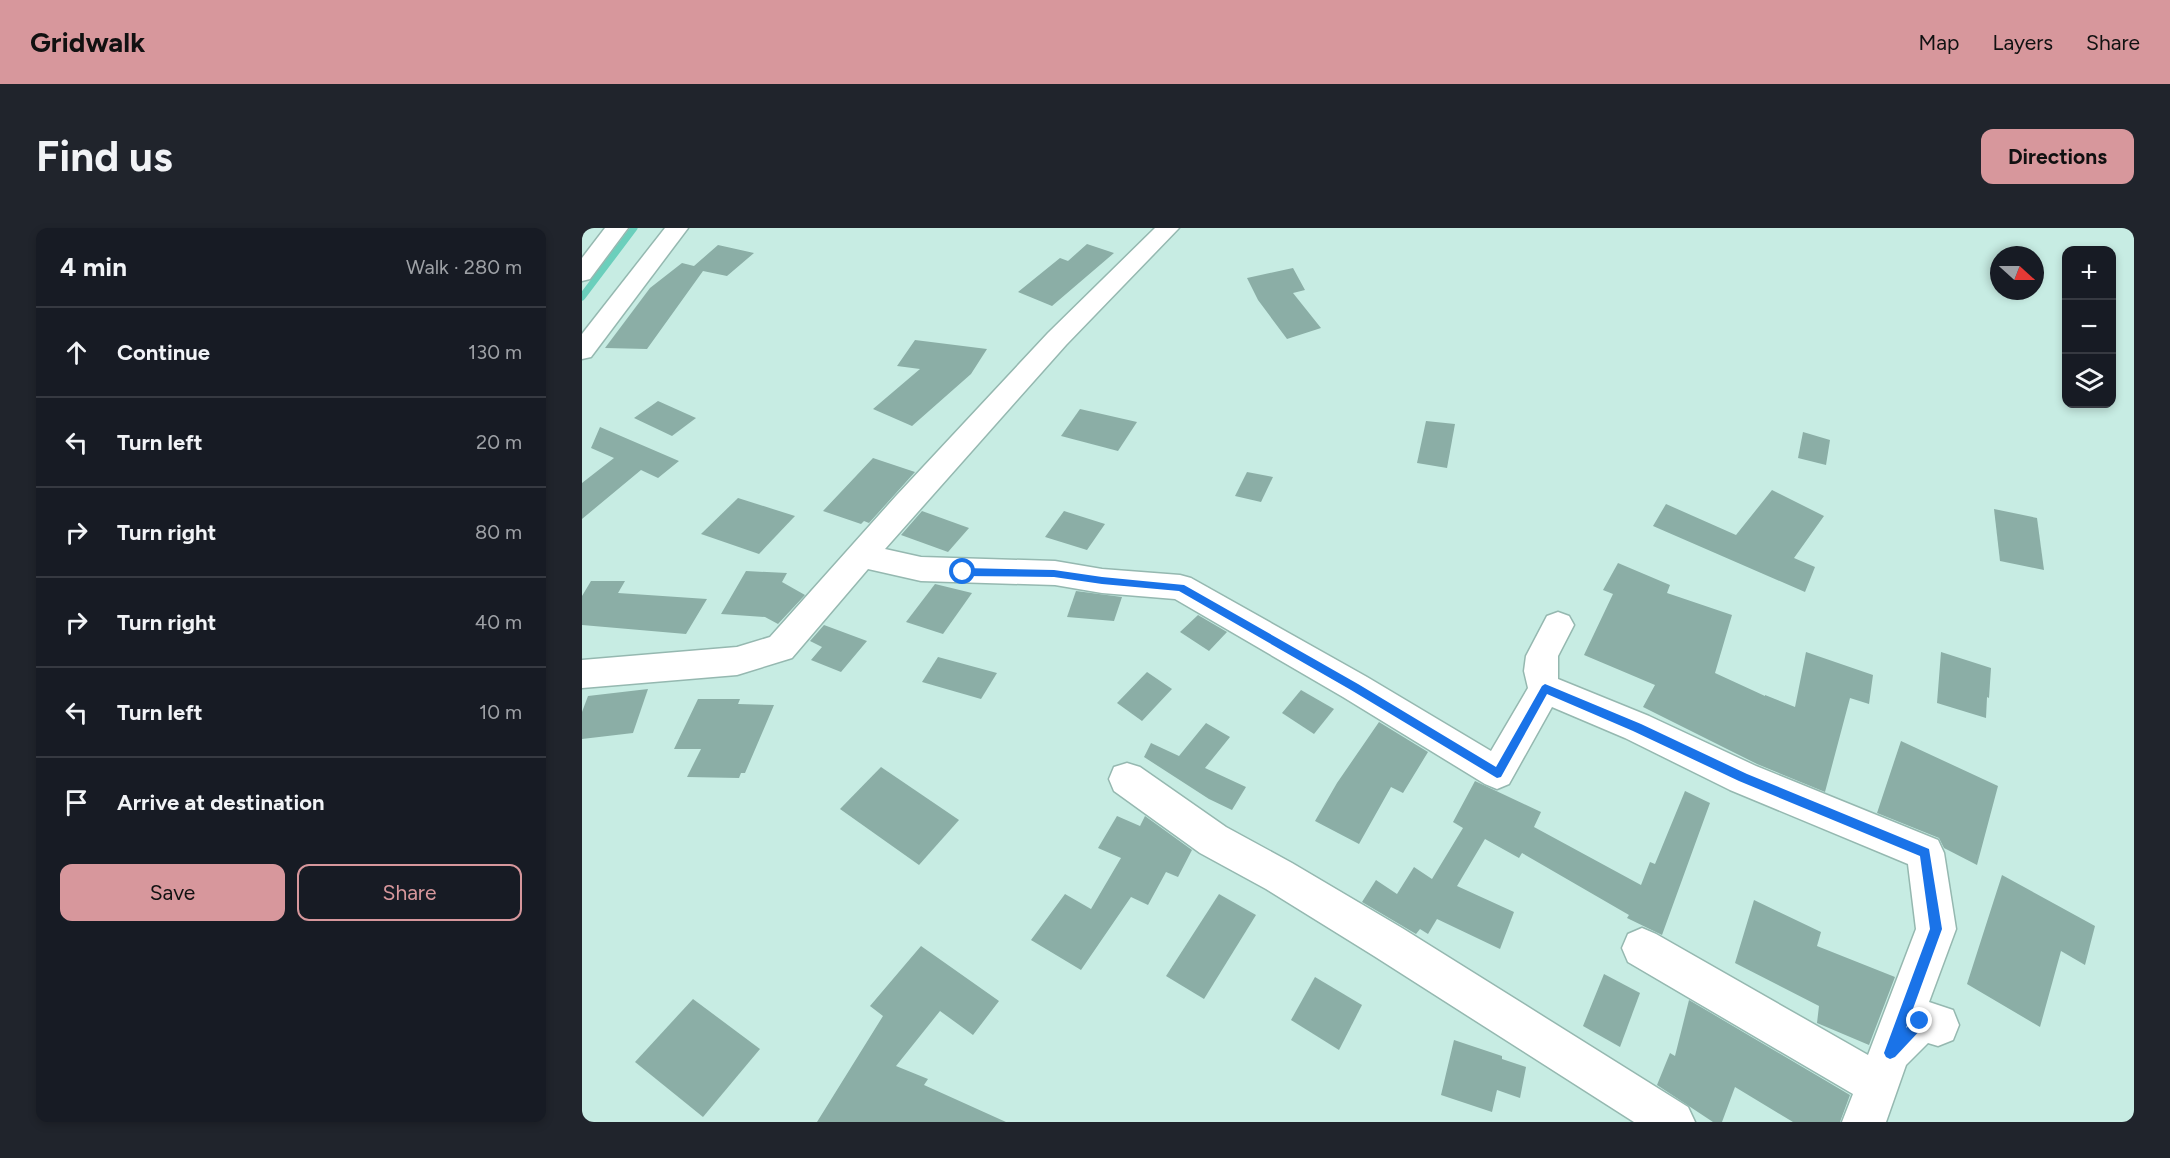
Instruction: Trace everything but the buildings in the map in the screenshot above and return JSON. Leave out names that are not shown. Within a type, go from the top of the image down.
[{"type":"street","points":[[582,274],[617,228]]},
{"type":"street","points":[[582,351],[677,228]]},
{"type":"street","points":[[582,674],[737,661],[781,648],[906,504],[1057,339],[1168,228]]},
{"type":"street","points":[[862,556],[921,568],[963,572],[1054,573],[1102,581],[1180,587],[1355,687],[1497,773],[1545,689]]},
{"type":"street","points":[[1558,625],[1542,652],[1539,673],[1545,689],[1637,728],[1743,778],[1925,853],[1936,929],[1878,1087]]},
{"type":"street","points":[[1127,778],[1213,840],[1280,876],[1388,942],[1673,1122]]},
{"type":"street","points":[[1642,948],[1878,1087]]},
{"type":"street","points":[[1878,1087],[1920,1021],[1938,1025]]},
{"type":"waterway","points":[[582,297],[634,228]]},
{"type":"route","points":[[963,572],[1054,573],[1102,581],[1180,587],[1355,687],[1497,773],[1545,689],[1637,728],[1743,778],[1925,853],[1936,929],[1890,1053],[1920,1021]]}]
